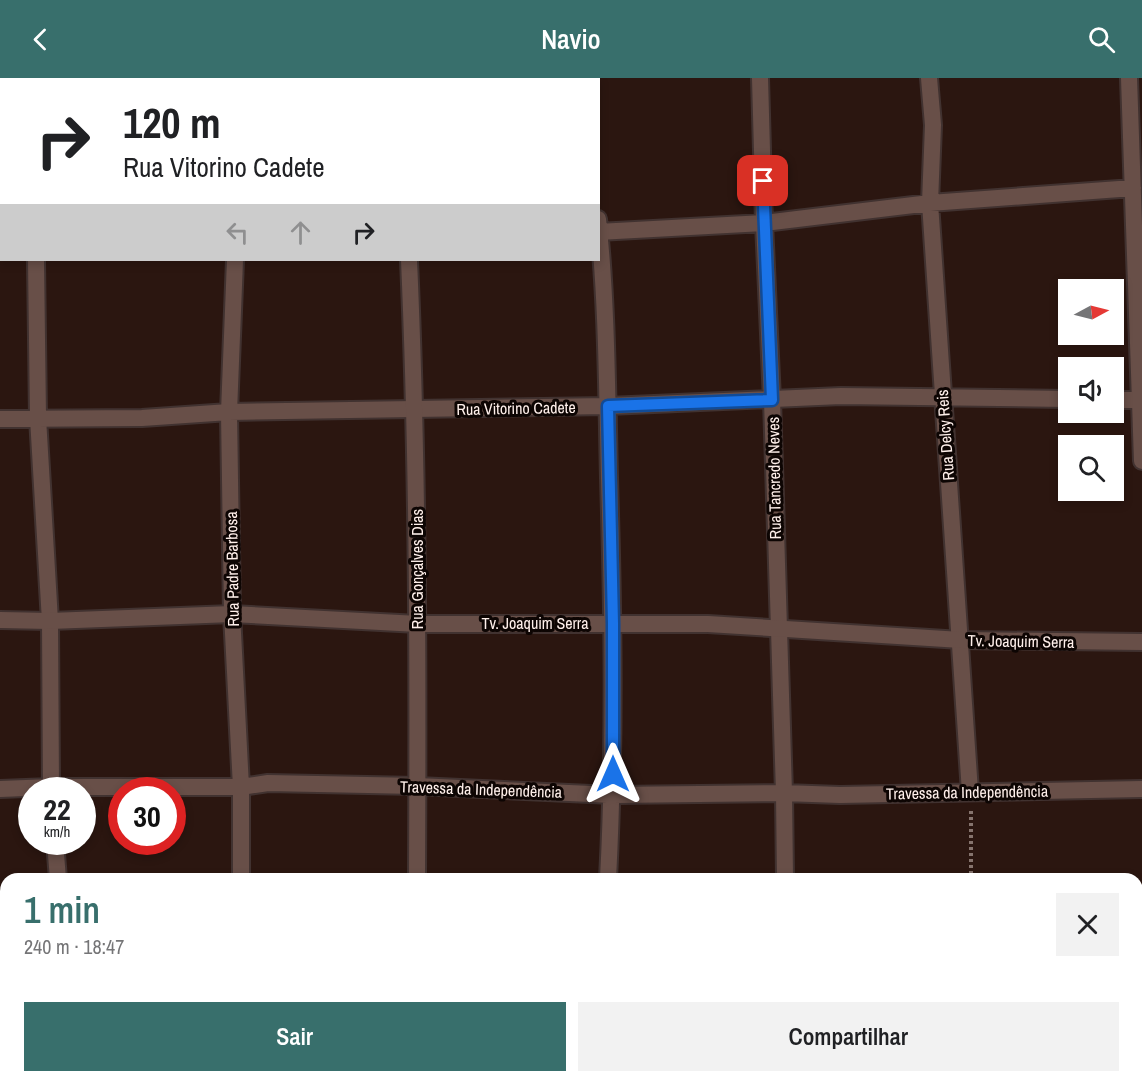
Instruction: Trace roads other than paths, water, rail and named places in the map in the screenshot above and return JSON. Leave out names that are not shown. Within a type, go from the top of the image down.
[{"type":"street","name":"Rua Tancredo Neves","points":[[760,78],[772,400],[785,873]]},
{"type":"street","name":"Rua Delcy Reis","points":[[929,78],[933,125],[930,203],[970,792]]},
{"type":"street","points":[[1129,78],[1142,461]]},
{"type":"street","points":[[600,227],[764,223],[930,203],[1133,188]]},
{"type":"street","points":[[600,247],[608,406],[613,623],[613,795],[608,873]]},
{"type":"street","points":[[36,261],[38,418],[50,621],[51,777]]},
{"type":"street","name":"Rua Padre Barbosa","points":[[235,261],[229,412],[232,614],[241,787],[241,873]]},
{"type":"street","name":"Rua Gonçalves Dias","points":[[409,261],[416,409],[417,873]]},
{"type":"street","name":"Rua Vitorino Cadete","points":[[0,418],[142,418],[229,412],[608,406],[841,396],[1058,399]]},
{"type":"street","points":[[1124,400],[1140,400]]},
{"type":"street","name":"Tv. Joaquim Serra","points":[[0,620],[50,621],[232,614],[418,624],[613,623],[778,627],[961,640],[1142,642]]},
{"type":"street","name":"Travessa da Independência","points":[[96,789],[241,787],[268,783],[417,786],[613,795],[784,793],[840,795],[1142,789]]},
{"type":"street","name":"Travessa da Independência","points":[[0,789],[18,789]]},
{"type":"street","points":[[56,855],[58,873]]}]
